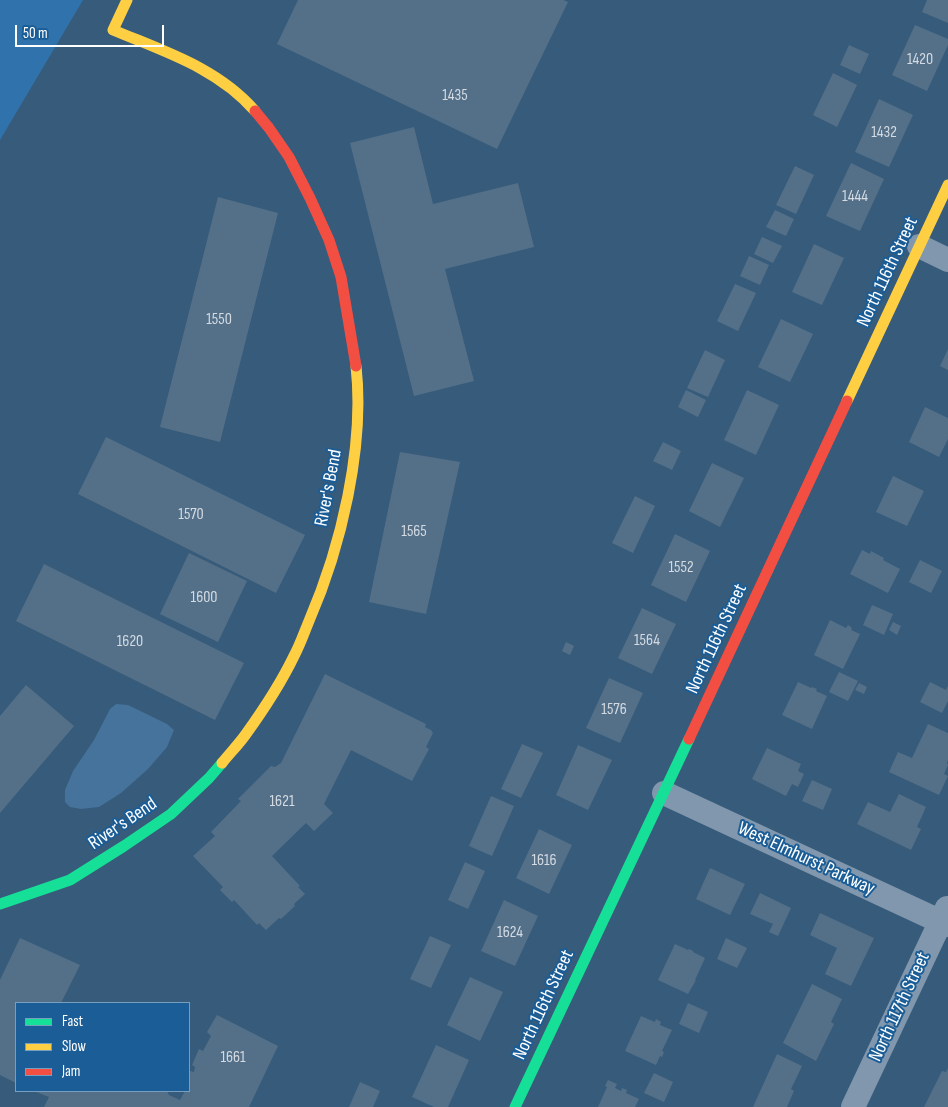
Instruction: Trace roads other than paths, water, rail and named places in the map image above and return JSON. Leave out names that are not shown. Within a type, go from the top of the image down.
[{"type":"street","name":"River's Bend","points":[[0,904],[70,880],[171,814],[209,778],[246,734],[291,662],[314,610],[328,572],[349,488],[355,444],[357,408],[356,368],[341,277],[330,240],[289,157],[269,128],[246,101],[228,84],[188,60],[113,30],[127,0]]},
{"type":"street","name":"North 116th Street","points":[[515,1107],[948,185]]},
{"type":"street","points":[[919,246],[948,260]]},
{"type":"street","name":"West Elmhurst Parkway","points":[[664,793],[946,917]]},
{"type":"street","name":"North 117th Street","points":[[853,1107],[946,917]]}]
